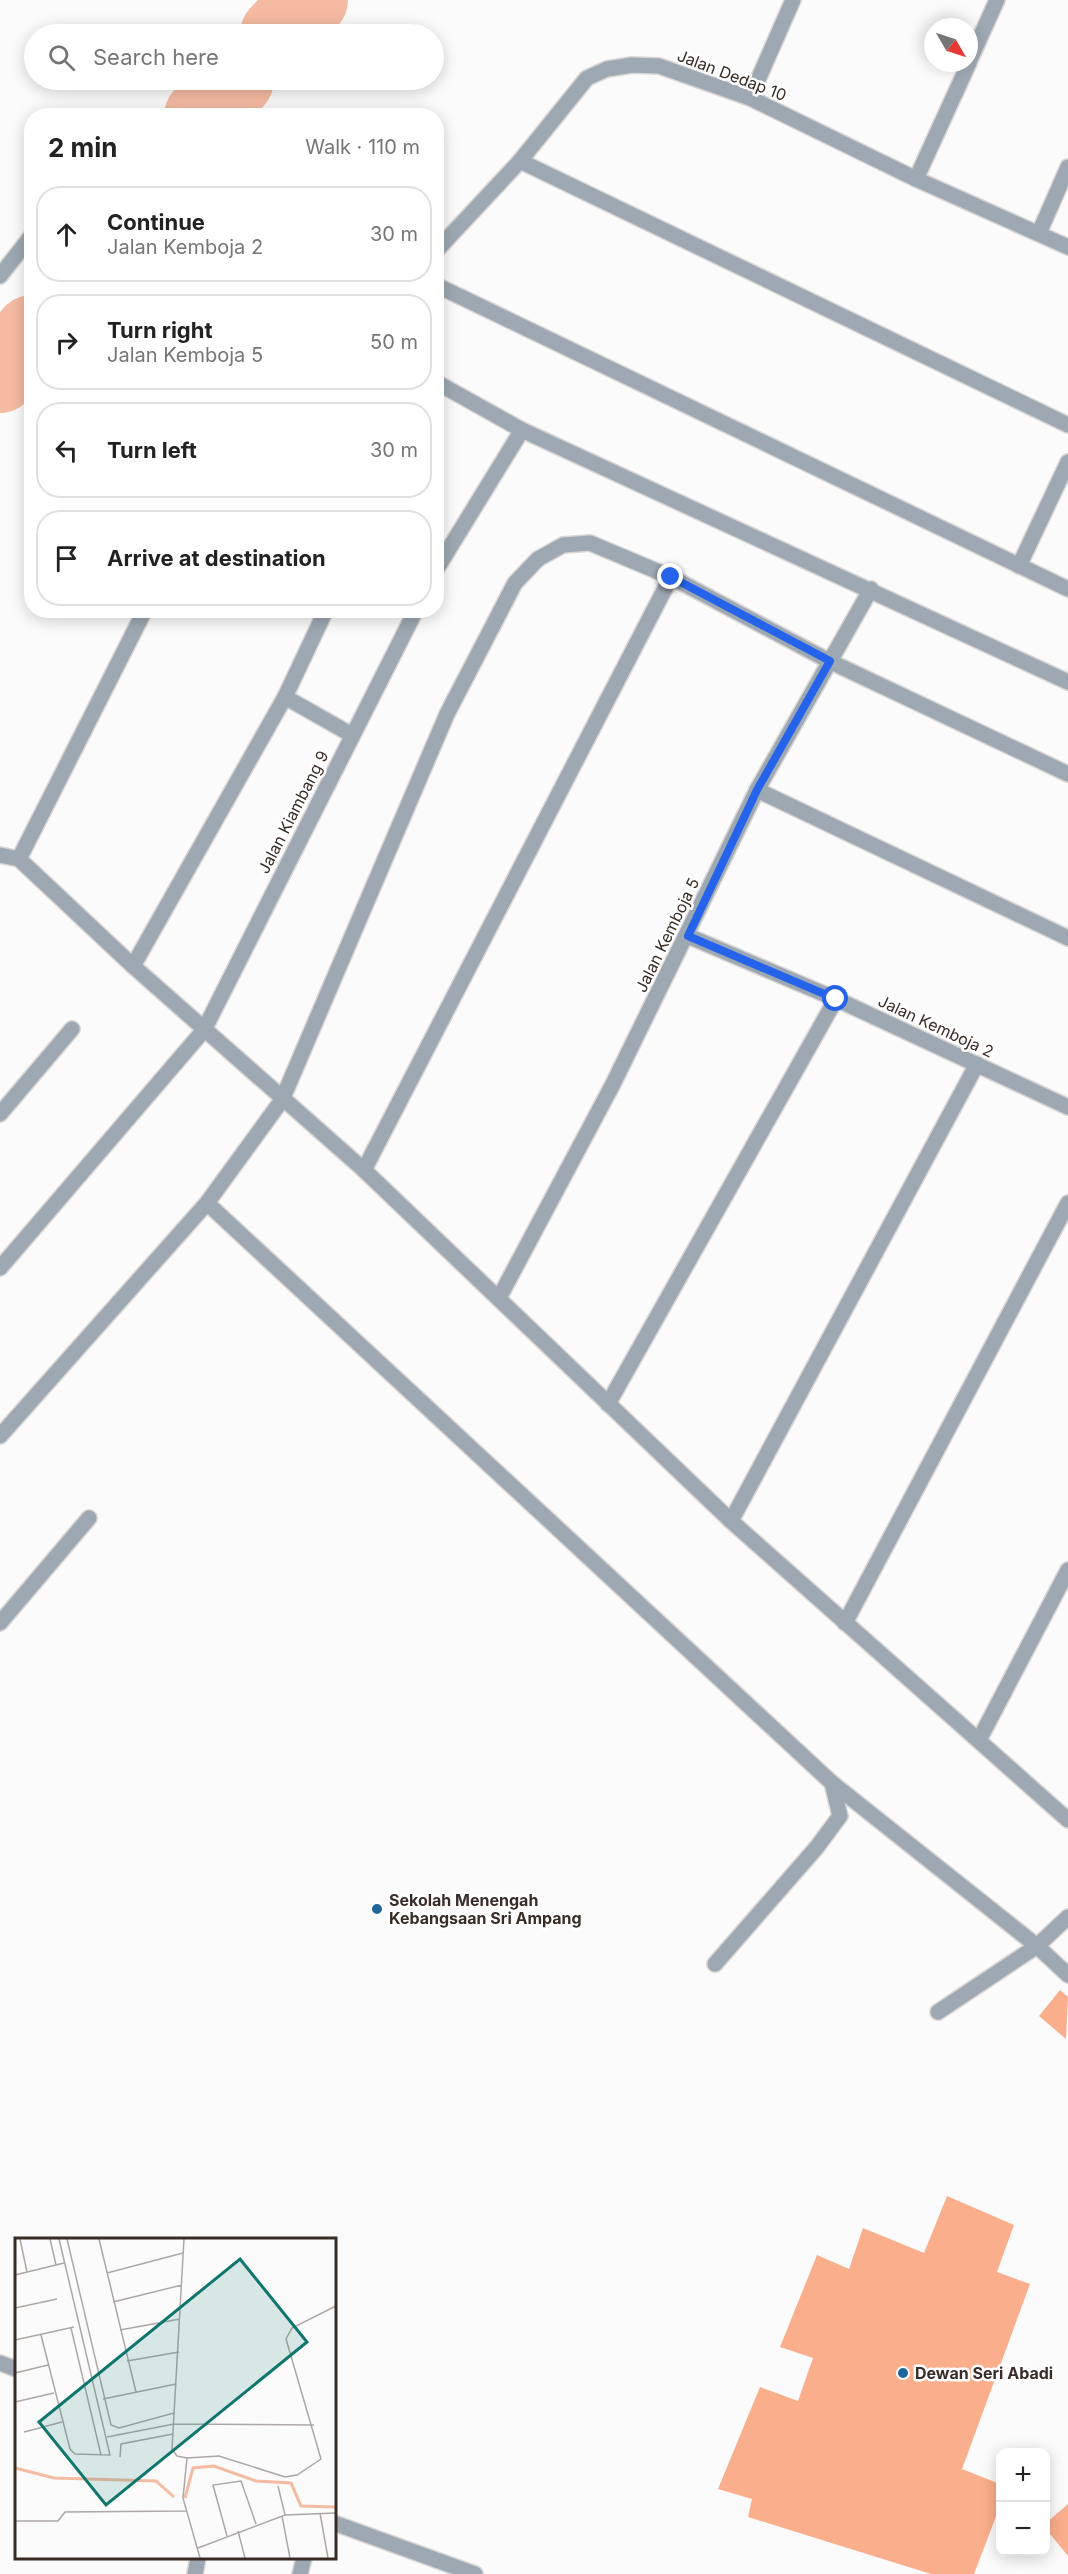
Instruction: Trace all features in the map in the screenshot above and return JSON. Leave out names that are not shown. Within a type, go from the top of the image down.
[{"type":"street","points":[[750,98],[793,0]]},
{"type":"street","points":[[978,43],[997,0]]},
{"type":"street","name":"Jalan Dedap 10","points":[[444,242],[520,161],[587,78],[607,69],[632,65],[659,66],[750,98],[916,179],[1068,247]]},
{"type":"street","points":[[916,179],[965,72]]},
{"type":"street","points":[[520,161],[1068,425]]},
{"type":"street","points":[[1038,233],[1068,168]]},
{"type":"street","points":[[0,276],[24,244]]},
{"type":"street","points":[[444,289],[1068,589]]},
{"type":"street","points":[[444,386],[522,430],[871,589],[1068,682]]},
{"type":"street","points":[[444,543],[522,430]]},
{"type":"street","points":[[1020,566],[1068,462]]},
{"type":"street","points":[[0,1436],[207,1203],[282,1100],[447,714],[515,583],[538,559],[563,545],[590,543],[671,577],[830,661],[1068,774]]},
{"type":"street","points":[[364,1170],[671,577]]},
{"type":"street","name":"Jalan Kemboja 5","points":[[499,1298],[567,1175],[688,936],[757,790],[871,589]]},
{"type":"street","points":[[19,859],[141,618]]},
{"type":"street","points":[[133,966],[285,697],[322,618]]},
{"type":"street","name":"Jalan Kiambang 9","points":[[0,1268],[204,1030],[412,618]]},
{"type":"street","points":[[285,697],[352,735]]},
{"type":"street","points":[[757,790],[1068,938]]},
{"type":"street","points":[[0,855],[19,859],[204,1030],[249,1066],[282,1100],[364,1170],[732,1521],[1068,1820]]},
{"type":"street","name":"Jalan Kemboja 2","points":[[688,936],[836,999],[1068,1107]]},
{"type":"street","points":[[608,1404],[836,999]]},
{"type":"street","points":[[0,1114],[72,1029]]},
{"type":"street","points":[[732,1521],[977,1065]]},
{"type":"street","points":[[207,1203],[832,1783],[1037,1946],[1068,1975]]},
{"type":"street","points":[[845,1623],[1068,1203]]},
{"type":"street","points":[[0,1623],[89,1518]]},
{"type":"street","points":[[979,1740],[1068,1570]]},
{"type":"street","points":[[715,1964],[817,1847],[840,1816],[832,1783]]},
{"type":"street","points":[[938,2012],[1037,1946],[1068,1917]]},
{"type":"street","points":[[0,2362],[15,2368]]},
{"type":"street","points":[[336,2524],[474,2574]]},
{"type":"street","points":[[195,2574],[198,2559]]},
{"type":"street","points":[[300,2574],[303,2559]]},
{"type":"building","points":[[1060,1990],[1068,1997],[1066,2039],[1039,2016]]},
{"type":"building","name":"Dewan Seri Abadi","points":[[947,2196],[1014,2225],[997,2272],[1030,2284],[962,2469],[996,2482],[996,2516],[974,2574],[931,2574],[748,2517],[752,2499],[718,2489],[760,2387],[798,2401],[813,2358],[780,2347],[817,2255],[849,2269],[863,2228],[924,2253]]},
{"type":"building","points":[[1068,2504],[1068,2556],[1050,2534],[1050,2520]]},
{"type":"waterway","points":[[287,24],[310,0]]},
{"type":"waterway","points":[[210,108],[227,90]]},
{"type":"waterway","points":[[0,375],[24,344]]},
{"type":"place","name":"Sekolah Menengah Kebangsaan Sri Ampang","points":[[377,1909]]},
{"type":"place","name":"Dewan Seri Abadi","points":[[903,2373]]},
{"type":"route","points":[[671,577],[830,661],[757,790],[688,936],[836,999]]}]
